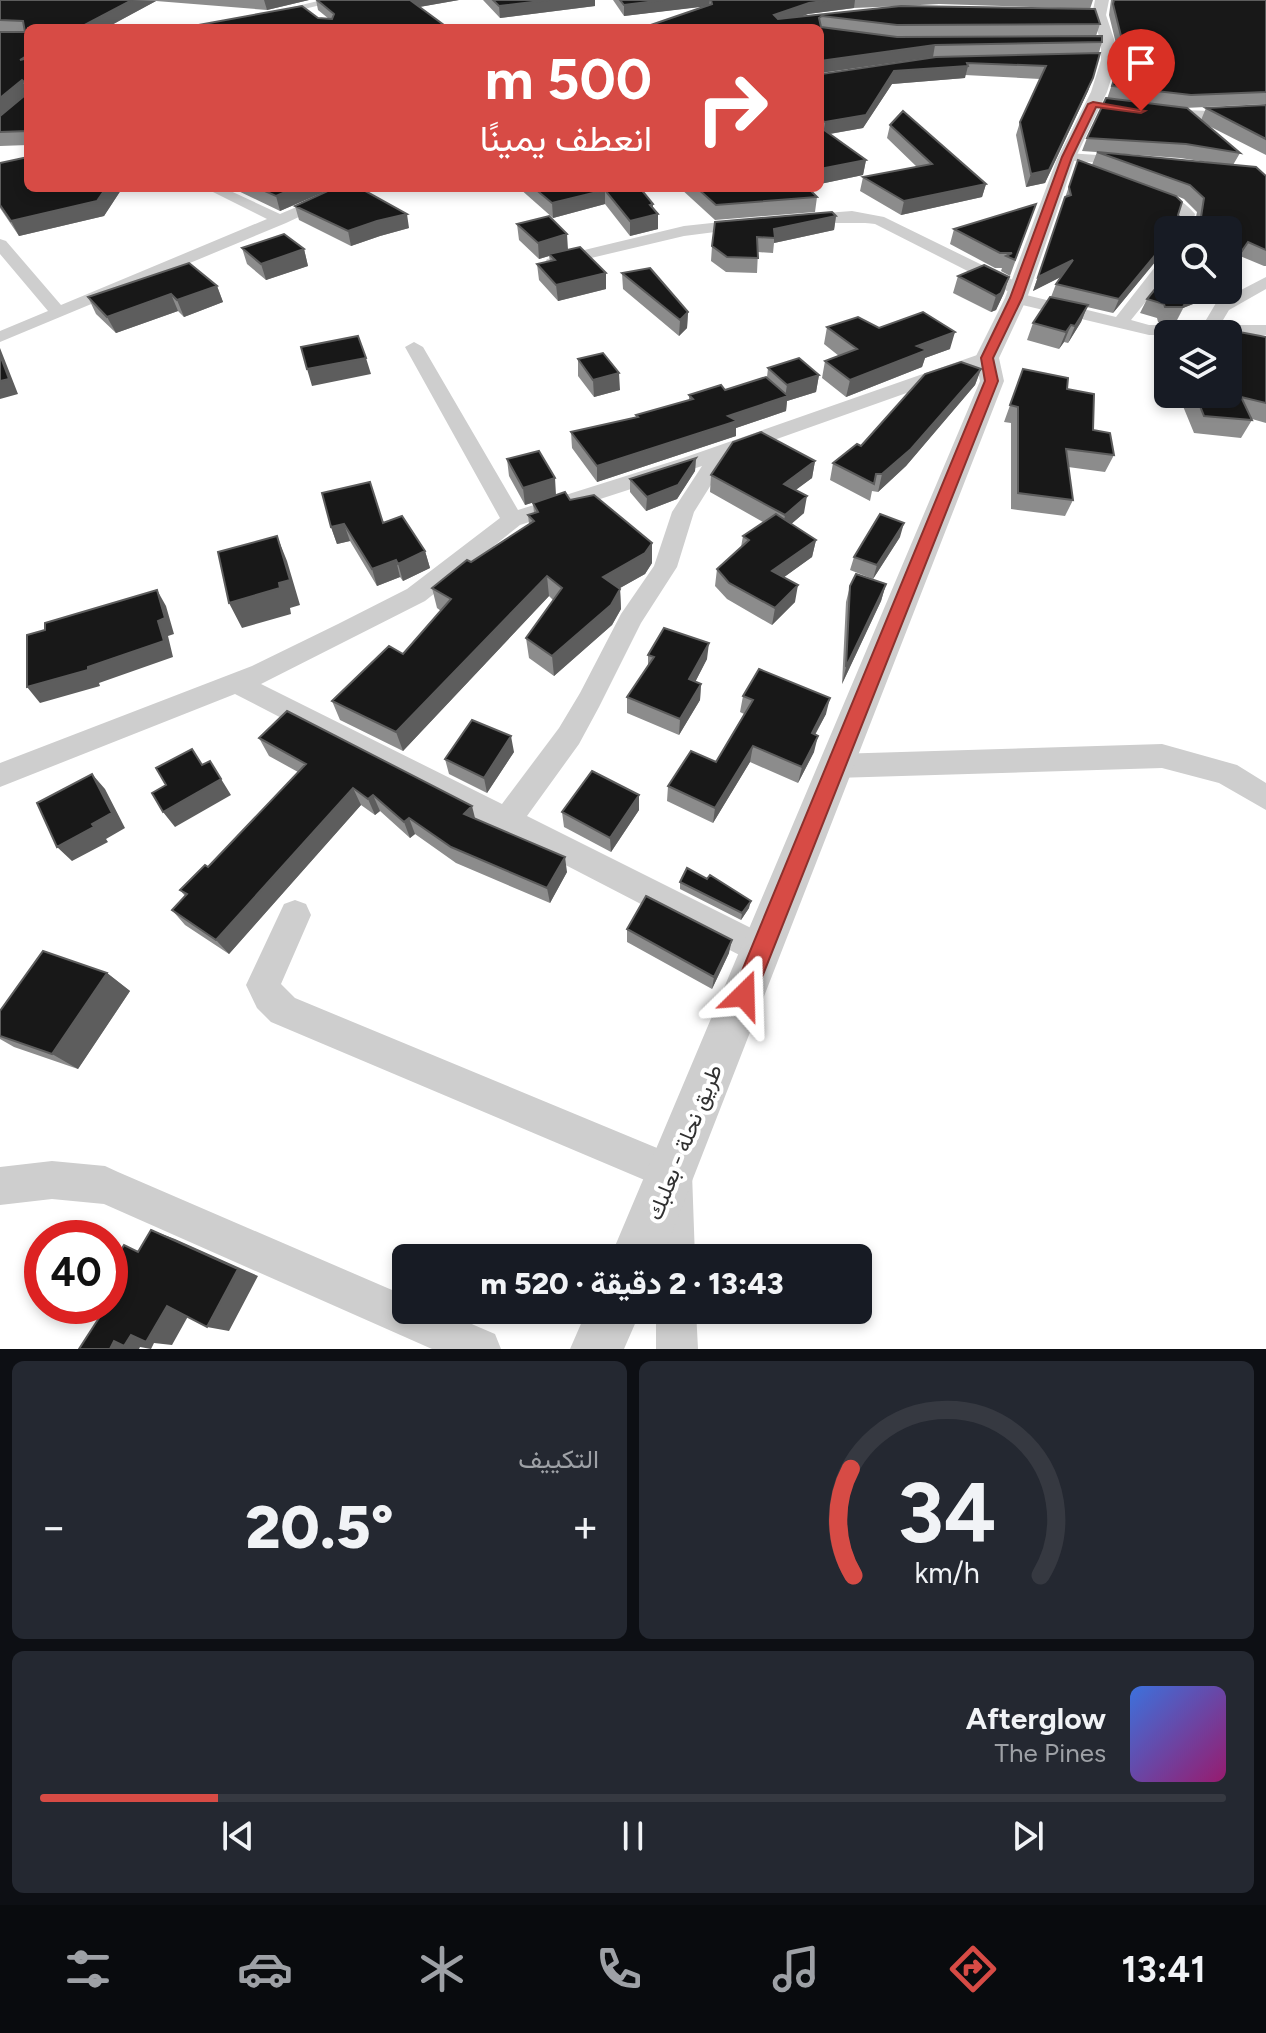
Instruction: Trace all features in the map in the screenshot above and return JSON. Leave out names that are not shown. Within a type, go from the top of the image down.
[{"type":"street","points":[[239,24],[336,0]]},
{"type":"street","points":[[302,6],[321,21]]},
{"type":"street","points":[[227,11],[224,16],[230,24]]},
{"type":"street","name":"طريق نحلة - بعلبك","points":[[642,1244],[992,381],[987,358],[1018,294],[1066,160],[1100,105],[1097,32]]},
{"type":"street","points":[[1151,112],[1209,115],[1266,111]]},
{"type":"street","points":[[1066,160],[1147,163]]},
{"type":"street","points":[[1066,160],[1104,176]]},
{"type":"street","points":[[1130,185],[1182,208],[1186,216]]},
{"type":"street","points":[[221,192],[281,220]]},
{"type":"street","points":[[310,192],[327,201]]},
{"type":"street","points":[[0,337],[346,192]]},
{"type":"street","points":[[549,262],[684,231],[852,216],[879,220],[1018,294],[1120,324],[1154,330]]},
{"type":"street","points":[[0,244],[7,260],[59,313]]},
{"type":"street","points":[[1120,324],[1130,306],[1154,281]]},
{"type":"street","points":[[1214,320],[1222,307],[1266,282]]},
{"type":"street","points":[[1242,330],[1266,330]]},
{"type":"street","points":[[414,347],[512,520]]},
{"type":"street","points":[[0,775],[236,683],[347,631],[416,595],[512,520],[721,453],[987,358]]},
{"type":"street","points":[[506,821],[569,736],[630,620],[665,567],[683,512],[721,453]]},
{"type":"street","points":[[236,683],[762,950]]},
{"type":"street","points":[[835,766],[1162,756],[1227,773],[1266,798]]},
{"type":"street","points":[[295,915],[263,985],[283,1010],[673,1173],[675,1244]]},
{"type":"street","points":[[0,1186],[31,1180],[74,1180],[105,1185],[480,1349]]},
{"type":"street","points":[[597,1349],[608,1324]]},
{"type":"street","points":[[676,1324],[677,1349]]},
{"type":"building","points":[[0,0],[132,0],[87,24],[24,24],[24,26],[23,21],[0,20]]},
{"type":"building","points":[[317,0],[410,0],[443,24],[203,24],[302,6],[318,18],[332,19],[334,14]]},
{"type":"building","points":[[493,0],[549,0],[499,6]]},
{"type":"building","points":[[620,0],[664,0],[624,5]]},
{"type":"building","points":[[711,0],[830,0],[809,3],[774,15],[778,19],[901,6],[1095,9],[1100,24],[897,25],[822,16],[819,18],[820,24],[654,24],[712,4]]},
{"type":"building","points":[[1114,0],[1266,0],[1266,92],[1191,95],[1112,86],[1124,48]]},
{"type":"building","points":[[824,27],[897,37],[1102,36],[1102,42],[935,45],[824,60]]},
{"type":"building","points":[[0,32],[24,32],[24,58],[20,60],[24,59],[24,82],[22,80],[0,98]]},
{"type":"building","points":[[1100,53],[1093,78],[1049,170],[1031,174],[1020,122],[1046,66],[967,63],[968,66],[894,71],[866,115],[824,121],[824,74],[936,57]]},
{"type":"building","points":[[24,96],[24,131],[0,132],[0,116]]},
{"type":"building","points":[[1106,98],[1187,108],[1240,153],[1186,144],[1087,138]]},
{"type":"building","points":[[1266,105],[1266,139],[1206,108]]},
{"type":"building","points":[[903,111],[986,184],[904,201],[863,177],[932,164],[890,125]]},
{"type":"building","points":[[824,130],[866,160],[824,168]]},
{"type":"building","points":[[1097,152],[1256,167],[1266,176],[1266,250],[1248,242],[1242,251],[1242,216],[1201,216],[1204,198],[1190,185]]},
{"type":"building","points":[[24,158],[24,192],[103,192],[97,201],[11,221],[0,205],[0,163]]},
{"type":"building","points":[[1078,160],[1176,196],[1182,202],[1178,215],[1154,216],[1154,257],[1119,299],[1056,284],[1073,260],[1038,277],[1065,197],[1071,195],[1069,187]]},
{"type":"building","points":[[325,192],[367,192],[407,214],[348,231],[295,206]]},
{"type":"building","points":[[539,192],[597,192],[552,203]]},
{"type":"building","points":[[607,192],[643,192],[658,214],[630,221]]},
{"type":"building","points":[[701,192],[812,192],[817,197],[716,205]]},
{"type":"building","points":[[1036,204],[1015,260],[1006,256],[1012,253],[1000,253],[954,229]]},
{"type":"building","points":[[832,212],[836,216],[774,229],[775,238],[757,237],[758,258],[727,257],[712,246],[715,222]]},
{"type":"building","points":[[549,216],[567,234],[538,243],[517,224]]},
{"type":"building","points":[[284,234],[304,249],[261,264],[242,248]]},
{"type":"building","points":[[580,247],[606,273],[556,285],[537,264],[555,260],[549,254]]},
{"type":"building","points":[[189,263],[217,286],[177,300],[171,294],[107,317],[88,297]]},
{"type":"building","points":[[984,265],[1009,277],[1001,293],[996,296],[958,276]]},
{"type":"building","points":[[650,268],[688,312],[680,320],[622,273]]},
{"type":"building","points":[[1050,297],[1088,305],[1075,326],[1071,325],[1066,332],[1033,323]]},
{"type":"building","points":[[1164,304],[1185,304],[1183,307],[1165,307]]},
{"type":"building","points":[[923,312],[955,332],[917,346],[927,350],[850,380],[825,361],[857,349],[827,327],[858,317],[879,328]]},
{"type":"building","points":[[1242,332],[1266,337],[1266,403],[1242,397]]},
{"type":"building","points":[[358,336],[366,358],[307,369],[301,347]]},
{"type":"building","points":[[603,353],[619,373],[593,380],[578,359]]},
{"type":"building","points":[[0,355],[9,379],[0,381]]},
{"type":"building","points":[[799,358],[819,375],[787,385],[768,368]]},
{"type":"building","points":[[961,362],[981,369],[911,449],[882,474],[876,474],[874,484],[833,463],[857,444],[861,446],[925,374]]},
{"type":"building","points":[[1023,369],[1068,378],[1067,389],[1094,394],[1093,430],[1110,433],[1114,455],[1066,449],[1073,500],[1018,493],[1018,407],[1010,405]]},
{"type":"building","points":[[766,377],[788,396],[728,416],[737,421],[597,466],[571,432],[638,417],[636,415],[693,399],[689,395],[721,385],[725,390]]},
{"type":"building","points":[[1242,399],[1252,420],[1204,416],[1201,408],[1242,408]]},
{"type":"building","points":[[761,432],[815,461],[784,484],[807,496],[785,515],[711,475],[733,442]]},
{"type":"building","points":[[539,451],[555,478],[523,488],[507,459]]},
{"type":"building","points":[[696,458],[678,485],[647,497],[630,479]]},
{"type":"building","points":[[370,482],[383,523],[402,516],[425,551],[398,564],[396,560],[372,569],[344,524],[331,527],[322,493]]},
{"type":"building","points":[[565,492],[570,500],[594,495],[652,543],[645,553],[603,577],[620,589],[611,605],[552,656],[526,638],[562,588],[547,576],[396,732],[332,701],[389,646],[403,654],[451,599],[432,588],[467,560],[471,562],[534,521],[528,515],[538,512],[533,503]]},
{"type":"building","points":[[776,514],[816,540],[772,571],[798,585],[775,608],[729,583],[717,569],[749,540],[743,536]]},
{"type":"building","points":[[880,514],[904,523],[877,565],[854,557]]},
{"type":"building","points":[[277,536],[290,580],[279,583],[280,588],[229,603],[218,552]]},
{"type":"building","points":[[856,574],[886,584],[846,667],[850,586]]},
{"type":"building","points":[[157,590],[165,618],[158,621],[164,641],[88,667],[88,670],[27,687],[27,635],[45,630],[45,623]]},
{"type":"building","points":[[664,628],[709,643],[689,679],[701,684],[680,719],[627,697],[654,657],[648,655]]},
{"type":"building","points":[[759,669],[830,698],[812,733],[818,736],[802,767],[753,746],[715,808],[668,786],[691,751],[716,762],[753,700],[743,696]]},
{"type":"building","points":[[287,711],[472,806],[464,814],[565,857],[547,888],[451,847],[409,818],[404,822],[373,795],[368,799],[353,788],[216,940],[172,910],[187,894],[180,890],[205,865],[208,867],[306,764],[259,738]]},
{"type":"building","points":[[472,720],[511,736],[484,778],[445,759]]},
{"type":"building","points":[[192,749],[202,765],[210,761],[221,779],[163,812],[152,793],[166,785],[156,768]]},
{"type":"building","points":[[592,771],[639,795],[610,838],[562,812]]},
{"type":"building","points":[[92,774],[112,813],[92,824],[94,827],[57,847],[37,803]]},
{"type":"building","points":[[687,868],[707,879],[710,875],[751,901],[742,913],[680,882]]},
{"type":"building","points":[[646,896],[732,940],[714,977],[627,929]]},
{"type":"building","points":[[43,951],[107,973],[52,1054],[0,1036],[0,1011]]},
{"type":"building","points":[[151,1230],[238,1269],[207,1327],[167,1306],[146,1342],[131,1335],[124,1346],[114,1341],[110,1349],[79,1349],[95,1324],[128,1324],[128,1247],[138,1252]]},
{"type":"route","points":[[744,995],[992,381],[987,358],[1016,298],[1067,157],[1093,104],[1141,111]]}]
